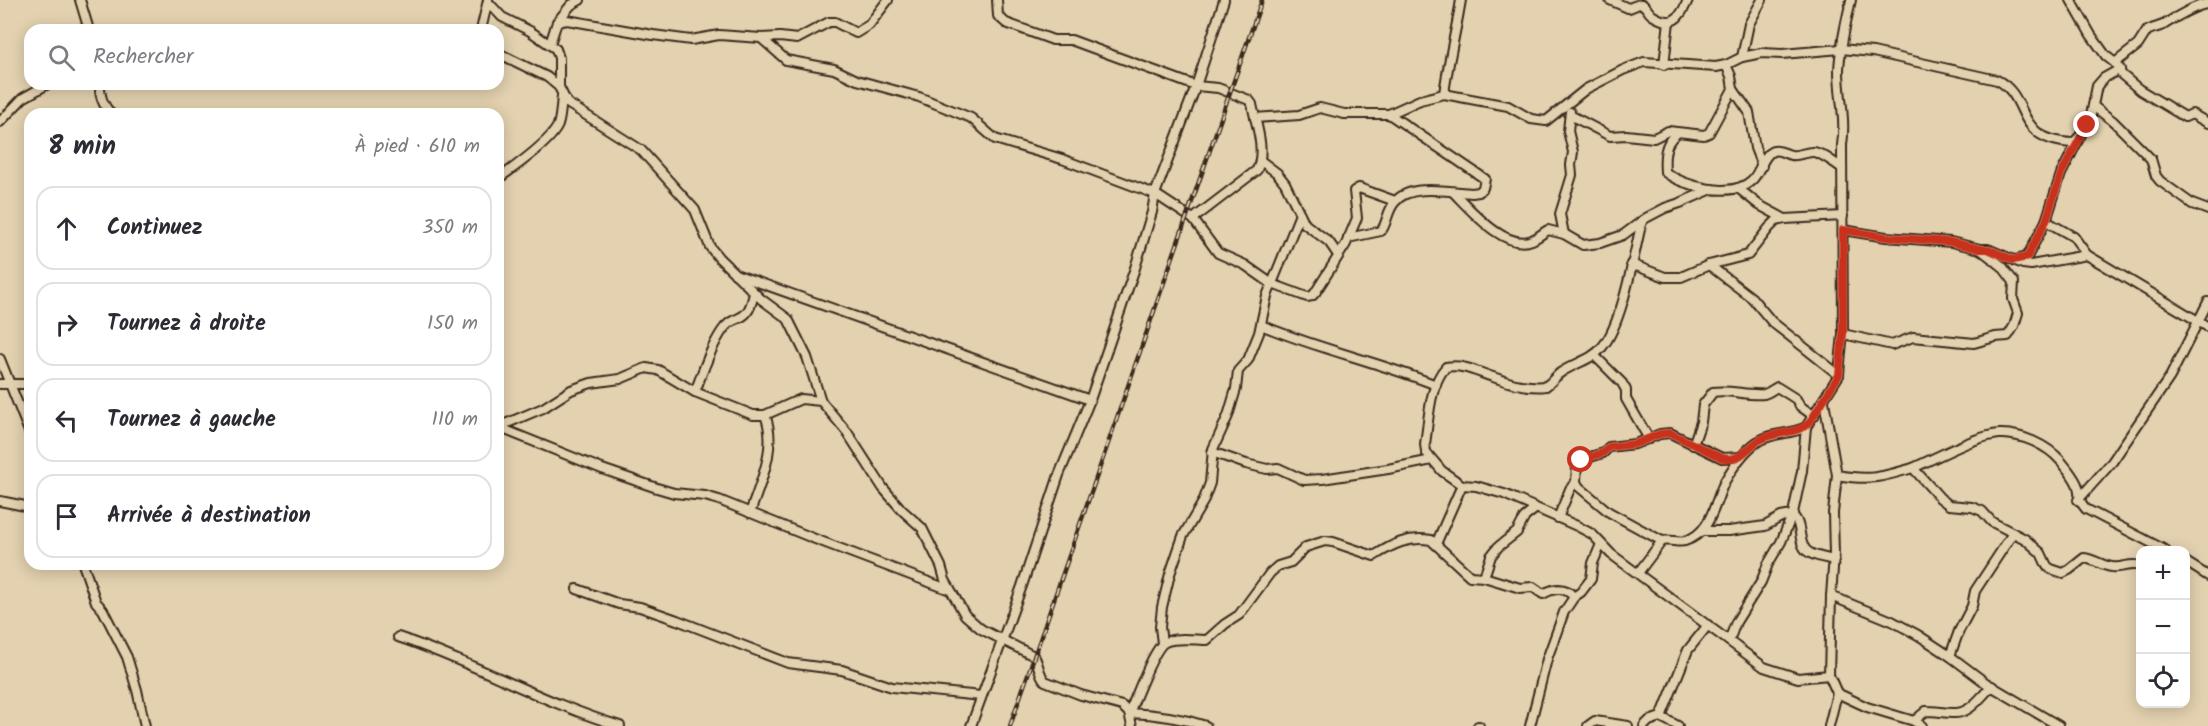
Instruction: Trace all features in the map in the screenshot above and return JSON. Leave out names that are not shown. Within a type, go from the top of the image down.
[{"type":"street","points":[[80,0],[87,24]]},
{"type":"street","points":[[550,44],[556,22],[571,5],[580,0]]},
{"type":"street","points":[[556,22],[573,20],[653,35],[691,39],[719,35],[761,38],[780,36],[797,39],[829,22],[835,22],[851,32],[860,32],[869,25],[888,0]]},
{"type":"street","points":[[997,0],[998,16],[1006,23],[1053,40],[1071,40],[1196,86],[1218,88],[1246,99],[1252,104],[1262,151],[1257,170],[1193,219]]},
{"type":"street","points":[[971,726],[1059,475],[1090,400],[1135,268],[1152,212],[1155,194],[1196,86],[1224,0]]},
{"type":"street","points":[[1444,94],[1447,65],[1451,56],[1461,0]]},
{"type":"street","points":[[1610,0],[1628,8],[1643,5],[1653,16],[1669,21],[1681,15],[1688,0]]},
{"type":"street","points":[[1742,57],[1749,24],[1762,0]]},
{"type":"street","points":[[1741,457],[1722,458],[1670,433],[1660,434],[1635,444],[1609,447],[1603,453],[1581,460],[1577,463],[1576,482],[1609,512],[1662,541],[1687,540],[1702,531],[1708,522],[1725,482],[1741,457],[1758,441],[1773,435],[1799,431],[1806,427],[1839,375],[1843,334],[1842,168],[1845,124],[1839,71],[1851,0]]},
{"type":"street","points":[[2071,0],[2101,49],[2118,66],[2122,75],[2176,114],[2185,117],[2192,114],[2208,123]]},
{"type":"street","points":[[482,24],[488,1]]},
{"type":"street","points":[[488,1],[502,17],[556,49],[559,58],[559,87],[567,103],[641,150],[695,210],[710,247],[754,293],[788,319],[807,357],[821,400],[847,432],[883,488],[922,528],[942,566],[950,590],[973,624],[1034,656],[1042,678],[1046,681],[1081,695],[1122,706],[1129,713],[1181,717],[1206,726]]},
{"type":"street","points":[[2013,260],[2027,257],[2046,221],[2061,174],[2091,115],[2097,86],[2138,45],[2147,31],[2164,25],[2201,5],[2208,4]]},
{"type":"street","points":[[1665,64],[1669,21]]},
{"type":"street","points":[[761,38],[786,60],[834,69],[857,80],[919,97],[971,118],[994,139],[1062,159],[1155,194],[1193,219],[1218,253],[1245,265],[1272,284],[1297,294],[1312,297],[1348,238],[1357,218],[1354,202],[1356,189],[1395,201]]},
{"type":"street","points":[[1255,118],[1299,115],[1320,108],[1344,114],[1389,114],[1420,100],[1444,94],[1508,106],[1539,122],[1551,118],[1569,101],[1623,70],[1644,62],[1700,67],[1726,65],[1742,57],[1762,53],[1841,50],[1873,52],[1997,80],[2003,83],[2014,97],[2036,132],[2064,142],[2073,142],[2080,136]]},
{"type":"street","points":[[504,56],[537,70],[559,87]]},
{"type":"street","points":[[1726,65],[1733,89],[1749,112],[1755,148],[1762,166]]},
{"type":"street","points":[[1570,115],[1610,136],[1654,138],[1668,132],[1704,135],[1709,133],[1733,89]]},
{"type":"street","points":[[0,122],[23,98],[37,90]]},
{"type":"street","points":[[99,90],[102,102],[106,108]]},
{"type":"street","points":[[504,175],[526,159],[554,131],[559,122],[562,96]]},
{"type":"street","points":[[1564,234],[1560,214],[1572,175],[1573,152],[1568,131],[1569,101]]},
{"type":"street","points":[[2093,106],[2113,121],[2151,159],[2160,181],[2192,204],[2208,210]]},
{"type":"street","points":[[1348,238],[1381,231],[1395,201],[1413,190],[1479,192],[1483,188],[1485,179],[1389,114]]},
{"type":"street","points":[[1676,134],[1666,146],[1665,172],[1674,179],[1693,187],[1738,188],[1750,183],[1768,154],[1780,150],[1794,156],[1814,152],[1842,168]]},
{"type":"street","points":[[1261,160],[1281,178],[1305,224],[1329,242],[1338,255]]},
{"type":"street","points":[[1738,188],[1759,205],[1785,219]]},
{"type":"street","points":[[1453,192],[1495,231],[1509,239],[1520,242],[1533,240],[1548,230],[1564,234],[1583,245],[1591,245],[1623,236],[1642,221],[1665,208],[1712,189]]},
{"type":"street","points":[[1162,643],[1160,627],[1168,580],[1183,536],[1203,502],[1210,483],[1212,452],[1221,427],[1228,416],[1236,389],[1238,371],[1249,357],[1261,325],[1272,284],[1300,214]]},
{"type":"street","points":[[1631,264],[1665,277],[1681,277],[1709,265],[1748,255],[1776,221],[1843,216]]},
{"type":"street","points":[[1642,221],[1614,327],[1602,348],[1594,355],[1559,374],[1546,386],[1496,378],[1465,366],[1446,367],[1436,385],[1425,444],[1426,452],[1442,471],[1462,485],[1476,486],[1504,494],[1592,534],[1611,554],[1764,667],[1798,678],[1829,675]]},
{"type":"street","points":[[2046,221],[2074,237],[2087,255],[2208,327]]},
{"type":"street","points":[[1843,230],[1886,237],[1951,242],[1994,251],[2023,264],[2043,264],[2087,255]]},
{"type":"street","points":[[1843,334],[1892,345],[1913,337],[1974,343],[2008,336],[2018,313],[2013,299],[2014,282],[2002,266],[1980,249]]},
{"type":"street","points":[[1709,265],[1752,298],[1772,322],[1839,375]]},
{"type":"street","points":[[733,273],[1090,400]]},
{"type":"street","points":[[695,392],[709,355],[722,332],[728,325],[747,313],[754,293]]},
{"type":"street","points":[[2078,500],[2112,462],[2170,377],[2208,302]]},
{"type":"street","points":[[1261,325],[1330,350],[1401,371],[1436,385]]},
{"type":"street","points":[[1594,355],[1622,383],[1626,390],[1626,399],[1649,439]]},
{"type":"street","points":[[0,358],[24,419]]},
{"type":"street","points":[[504,424],[543,408],[571,390],[591,383],[620,379],[646,368],[658,370],[695,392],[745,413],[765,415],[801,399],[821,400]]},
{"type":"street","points":[[0,384],[24,384]]},
{"type":"street","points":[[1693,445],[1701,422],[1703,405],[1713,392],[1729,390],[1763,394],[1778,387],[1796,399],[1800,406],[1814,416]]},
{"type":"street","points":[[1824,400],[1838,474],[1833,513],[1834,560],[1829,675],[1837,693],[1829,726]]},
{"type":"street","points":[[769,426],[775,410]]},
{"type":"street","points":[[750,513],[767,460],[770,437],[765,415]]},
{"type":"street","points":[[1730,641],[1736,622],[1761,582],[1792,515],[1802,471],[1806,427]]},
{"type":"street","points":[[504,430],[531,442],[657,488],[719,500],[814,539],[861,555],[883,566],[950,590]]},
{"type":"street","points":[[1838,474],[1861,479],[1875,479],[1913,468],[1973,441],[1999,434],[2025,438],[2046,448],[2060,460],[2078,485],[2078,500],[2086,509],[2157,546]]},
{"type":"street","points":[[1212,452],[1266,469],[1278,468],[1304,480],[1388,469],[1432,460]]},
{"type":"street","points":[[1913,468],[1949,505],[1972,507],[1982,512],[1992,522],[2025,539],[2041,553],[2047,566],[2057,572],[2063,573],[2069,570],[2084,558],[2097,560],[2110,567],[2121,567],[2131,563],[2136,565]]},
{"type":"street","points":[[1558,518],[1569,489],[1576,482]]},
{"type":"street","points":[[1436,544],[1462,485]]},
{"type":"street","points":[[0,501],[24,506]]},
{"type":"street","points":[[1484,577],[1491,556],[1498,547],[1517,532],[1525,517],[1534,509]]},
{"type":"street","points":[[1702,531],[1729,531],[1765,526],[1781,517],[1792,515],[1798,519],[1806,550],[1834,560]]},
{"type":"street","points":[[1950,656],[1959,631],[1972,606],[1975,591],[2013,533]]},
{"type":"street","points":[[1131,725],[1129,713],[1154,654],[1162,643],[1168,640],[1207,640],[1239,615],[1270,573],[1278,566],[1291,562],[1306,547],[1325,541],[1374,556],[1391,545],[1410,538],[1431,540],[1470,576],[1484,577],[1520,588],[1533,587],[1543,594],[1550,590],[1561,589],[1571,593],[1574,597]]},
{"type":"street","points":[[1638,573],[1662,541]]},
{"type":"street","points":[[1532,725],[1553,643],[1564,612],[1591,579],[1593,563],[1601,544]]},
{"type":"street","points":[[1597,555],[1611,554]]},
{"type":"street","points":[[2190,565],[2208,576]]},
{"type":"street","points":[[85,570],[96,602],[103,610],[127,657],[145,726]]},
{"type":"street","points":[[578,589],[619,604],[640,607],[677,620],[788,663],[842,670],[891,687],[981,696]]},
{"type":"street","points":[[1831,596],[1893,621],[1950,656],[1992,686],[2059,726]]},
{"type":"street","points":[[1661,717],[1688,650],[1708,625]]},
{"type":"street","points":[[398,637],[438,650],[578,711],[620,726]]},
{"type":"street","points":[[1837,693],[1867,707],[1918,724],[1926,711],[1965,712],[1992,686]]},
{"type":"street","points":[[1644,726],[1649,721],[1661,717],[1678,726]]},
{"type":"street","points":[[1588,726],[1595,721],[1628,726]]},
{"type":"railway","points":[[1010,726],[1262,0]]},
{"type":"route","points":[[1581,460],[1603,453],[1609,447],[1635,444],[1665,433],[1670,433],[1722,458],[1730,459],[1741,457],[1758,441],[1773,435],[1799,431],[1806,427],[1839,375],[1843,334],[1843,230],[1886,237],[1951,242],[1988,249],[2013,260],[2027,257],[2046,221],[2061,174],[2087,125]]}]
